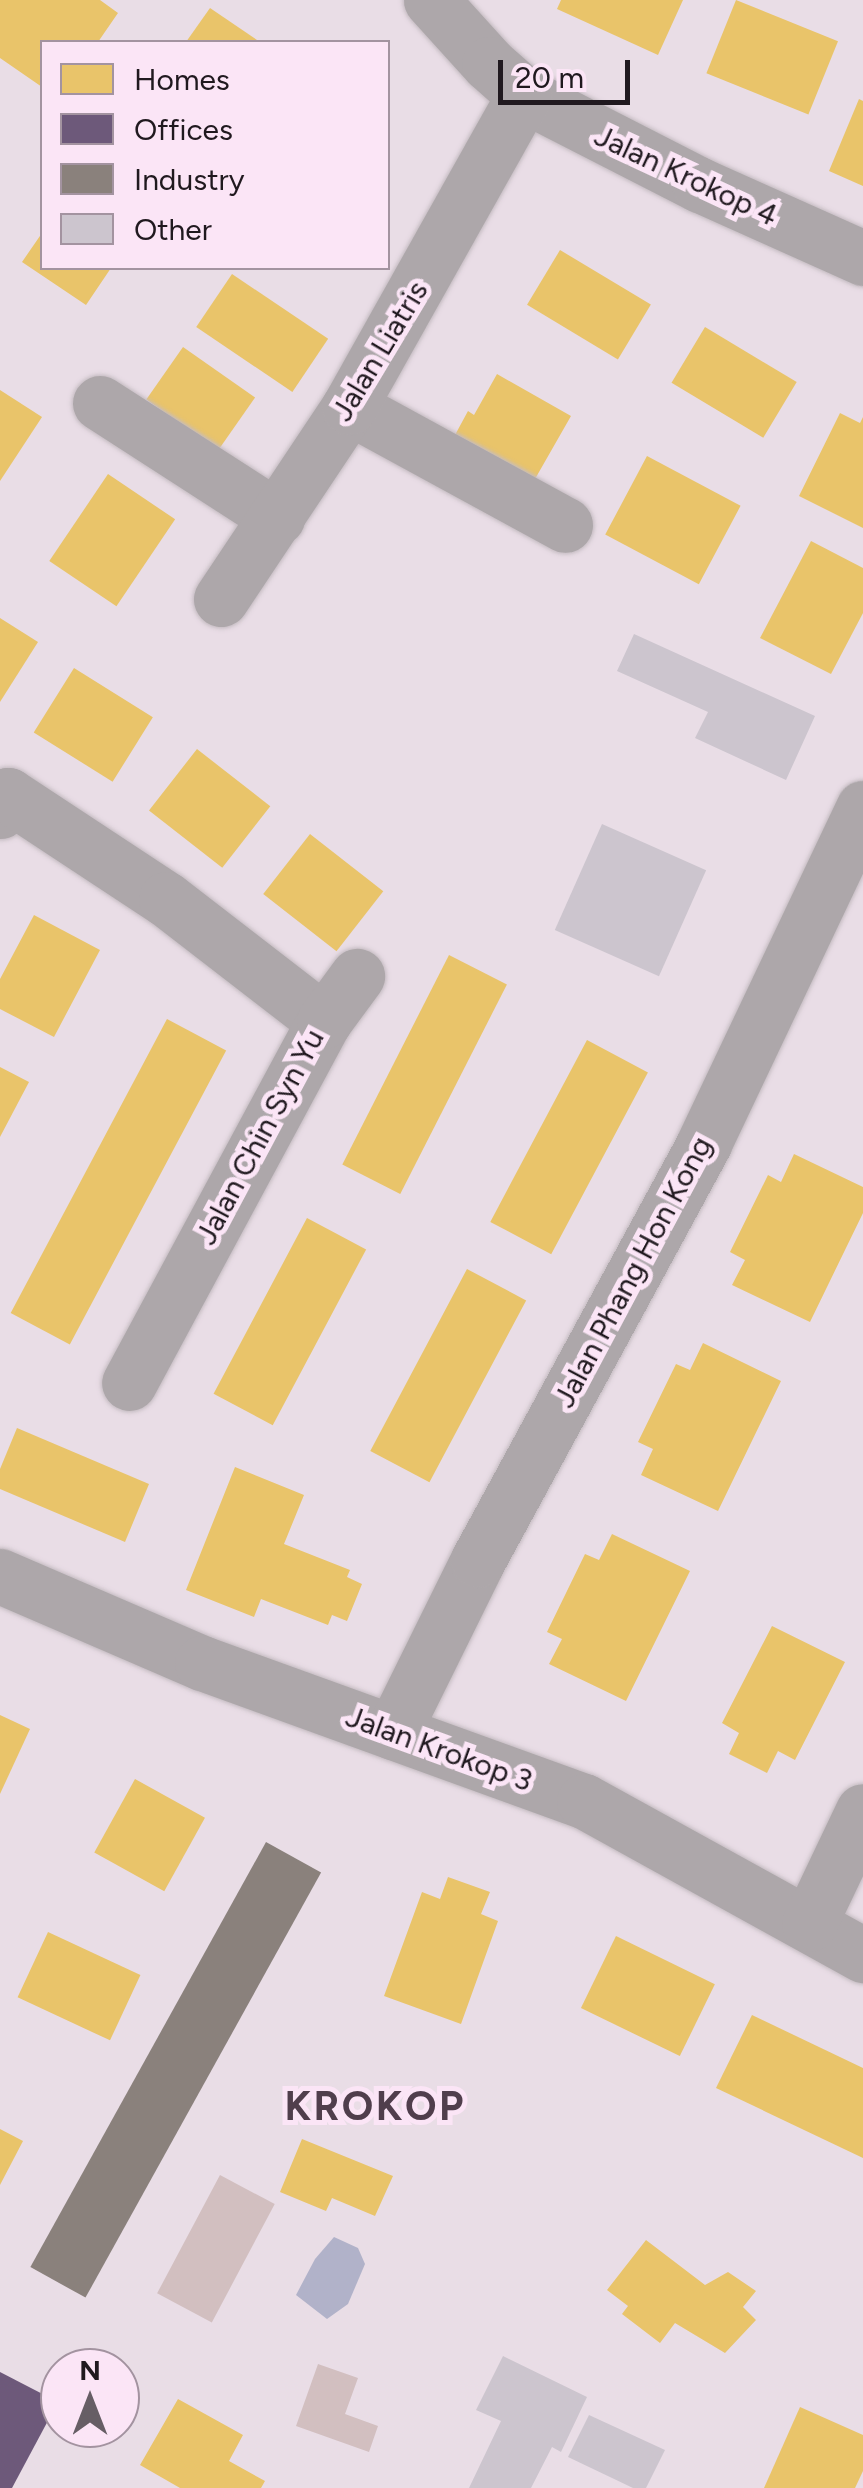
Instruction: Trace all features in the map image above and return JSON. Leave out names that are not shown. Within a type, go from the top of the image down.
[{"type":"street","name":"Jalan Krokop 4","points":[[431,0],[489,64],[524,94],[700,186],[863,258]]},
{"type":"street","name":"Jalan Liatris","points":[[220,599],[349,407],[524,94]]},
{"type":"street","points":[[100,402],[277,516]]},
{"type":"street","points":[[349,407],[565,524]]},
{"type":"street","name":"Jalan Chin Syn Yu","points":[[3,798],[166,900],[324,1021],[130,1383]]},
{"type":"street","name":"Jalan Phang Hon Kong","points":[[392,1732],[487,1542],[704,1144],[863,808]]},
{"type":"street","points":[[324,1021],[357,976]]},
{"type":"street","name":"Jalan Krokop 3","points":[[0,1576],[202,1663],[584,1801],[863,1954]]},
{"type":"street","points":[[809,1924],[863,1811]]},
{"type":"shaded area","points":[[220,2175],[275,2204],[212,2322],[157,2293]]},
{"type":"shaded area","points":[[318,2364],[358,2378],[345,2414],[378,2426],[369,2452],[296,2426]]},
{"type":"water","points":[[334,2237],[358,2248],[365,2264],[348,2304],[327,2319],[296,2295],[315,2259]]},
{"type":"building: Homes","points":[[0,0],[100,0],[118,13],[99,40],[40,40],[40,86],[0,58]]},
{"type":"building: Homes","points":[[561,0],[683,0],[658,55],[557,9]]},
{"type":"building: Homes","points":[[736,0],[838,41],[808,114],[706,73]]},
{"type":"building: Homes","points":[[210,8],[257,40],[187,40]]},
{"type":"building: Homes","points":[[859,99],[863,101],[863,186],[829,171]]},
{"type":"building: Homes","points":[[40,236],[40,270],[110,270],[86,305],[22,262]]},
{"type":"building: Homes","points":[[560,250],[651,305],[618,359],[527,305]]},
{"type":"building: Homes","points":[[232,274],[328,339],[292,392],[196,327]]},
{"type":"building: Homes","points":[[705,327],[797,382],[763,438],[672,383]]},
{"type":"building: Homes","points":[[183,347],[255,397],[218,450],[146,399]]},
{"type":"building: Homes","points":[[497,374],[571,416],[535,479],[455,435],[468,411],[474,415]]},
{"type":"building: Homes","points":[[0,390],[42,417],[0,481]]},
{"type":"building: Homes","points":[[840,413],[860,423],[863,417],[863,528],[799,496]]},
{"type":"building: Homes","points":[[647,456],[741,506],[699,584],[605,535]]},
{"type":"building: Homes","points":[[108,474],[175,519],[116,606],[49,561]]},
{"type":"building: Homes","points":[[811,541],[863,568],[863,613],[831,674],[760,638]]},
{"type":"building: Homes","points":[[0,618],[38,642],[0,702]]},
{"type":"building: Homes","points":[[74,668],[153,717],[113,782],[34,732]]},
{"type":"building: Homes","points":[[197,749],[270,806],[222,868],[149,810]]},
{"type":"building: Homes","points":[[310,834],[383,891],[336,951],[263,894]]},
{"type":"building: Homes","points":[[34,915],[100,950],[54,1037],[0,1009],[0,979]]},
{"type":"building: Homes","points":[[449,955],[507,985],[400,1194],[342,1164]]},
{"type":"building: Homes","points":[[167,1019],[226,1050],[70,1344],[11,1313]]},
{"type":"building: Homes","points":[[587,1040],[648,1072],[551,1254],[490,1222]]},
{"type":"building: Homes","points":[[0,1067],[29,1082],[0,1137]]},
{"type":"building: Homes","points":[[794,1154],[863,1187],[863,1213],[810,1322],[732,1285],[745,1260],[730,1252],[768,1175],[781,1182]]},
{"type":"building: Homes","points":[[307,1218],[366,1249],[273,1425],[214,1394]]},
{"type":"building: Homes","points":[[467,1269],[526,1300],[429,1482],[370,1451]]},
{"type":"building: Homes","points":[[703,1343],[781,1381],[718,1511],[641,1475],[653,1449],[638,1442],[676,1364],[690,1370]]},
{"type":"building: Homes","points":[[17,1428],[149,1484],[125,1542],[0,1489],[0,1469]]},
{"type":"building: Homes","points":[[235,1467],[304,1495],[284,1544],[350,1570],[347,1577],[362,1584],[347,1621],[332,1615],[328,1625],[261,1599],[254,1617],[186,1590]]},
{"type":"building: Homes","points":[[612,1534],[690,1571],[626,1701],[549,1664],[562,1639],[547,1632],[585,1554],[599,1560]]},
{"type":"building: Homes","points":[[772,1626],[845,1662],[795,1760],[778,1751],[767,1773],[729,1754],[739,1733],[722,1723]]},
{"type":"building: Homes","points":[[0,1715],[30,1729],[0,1794]]},
{"type":"building: Homes","points":[[135,1779],[205,1818],[164,1891],[94,1852]]},
{"type":"building: Homes","points":[[448,1877],[490,1892],[481,1914],[498,1921],[461,2024],[384,1996],[422,1892],[440,1899]]},
{"type":"building: Homes","points":[[48,1932],[140,1975],[110,2040],[18,1997]]},
{"type":"building: Homes","points":[[616,1936],[715,1984],[680,2056],[581,2008]]},
{"type":"building: Homes","points":[[752,2015],[863,2068],[863,2158],[716,2088]]},
{"type":"building: Homes","points":[[0,2129],[23,2141],[0,2185]]},
{"type":"building: Homes","points":[[302,2139],[393,2176],[375,2216],[332,2198],[326,2211],[280,2192]]},
{"type":"building: Homes","points":[[646,2240],[705,2285],[728,2272],[756,2291],[743,2307],[756,2320],[725,2353],[675,2323],[660,2343],[622,2314],[628,2306],[607,2290]]},
{"type":"building: Homes","points":[[178,2399],[243,2435],[229,2461],[265,2481],[261,2488],[180,2488],[140,2465]]},
{"type":"building: Homes","points":[[800,2407],[863,2435],[863,2471],[855,2488],[764,2488]]},
{"type":"building: Offices","points":[[0,2372],[40,2393],[40,2436],[12,2488],[0,2488]]},
{"type":"building: Industry","points":[[266,1842],[321,1873],[85,2298],[30,2267]]},
{"type":"building: Other","points":[[634,634],[815,716],[786,780],[695,738],[708,712],[617,671]]},
{"type":"building: Other","points":[[602,824],[706,870],[659,976],[555,930]]},
{"type":"building: Other","points":[[503,2356],[587,2397],[561,2452],[552,2447],[531,2488],[469,2488],[501,2421],[476,2410]]},
{"type":"building: Other","points":[[589,2415],[665,2450],[646,2488],[633,2488],[568,2457]]},
{"type":"district","name":"KROKOP","points":[[375,2106]]}]
